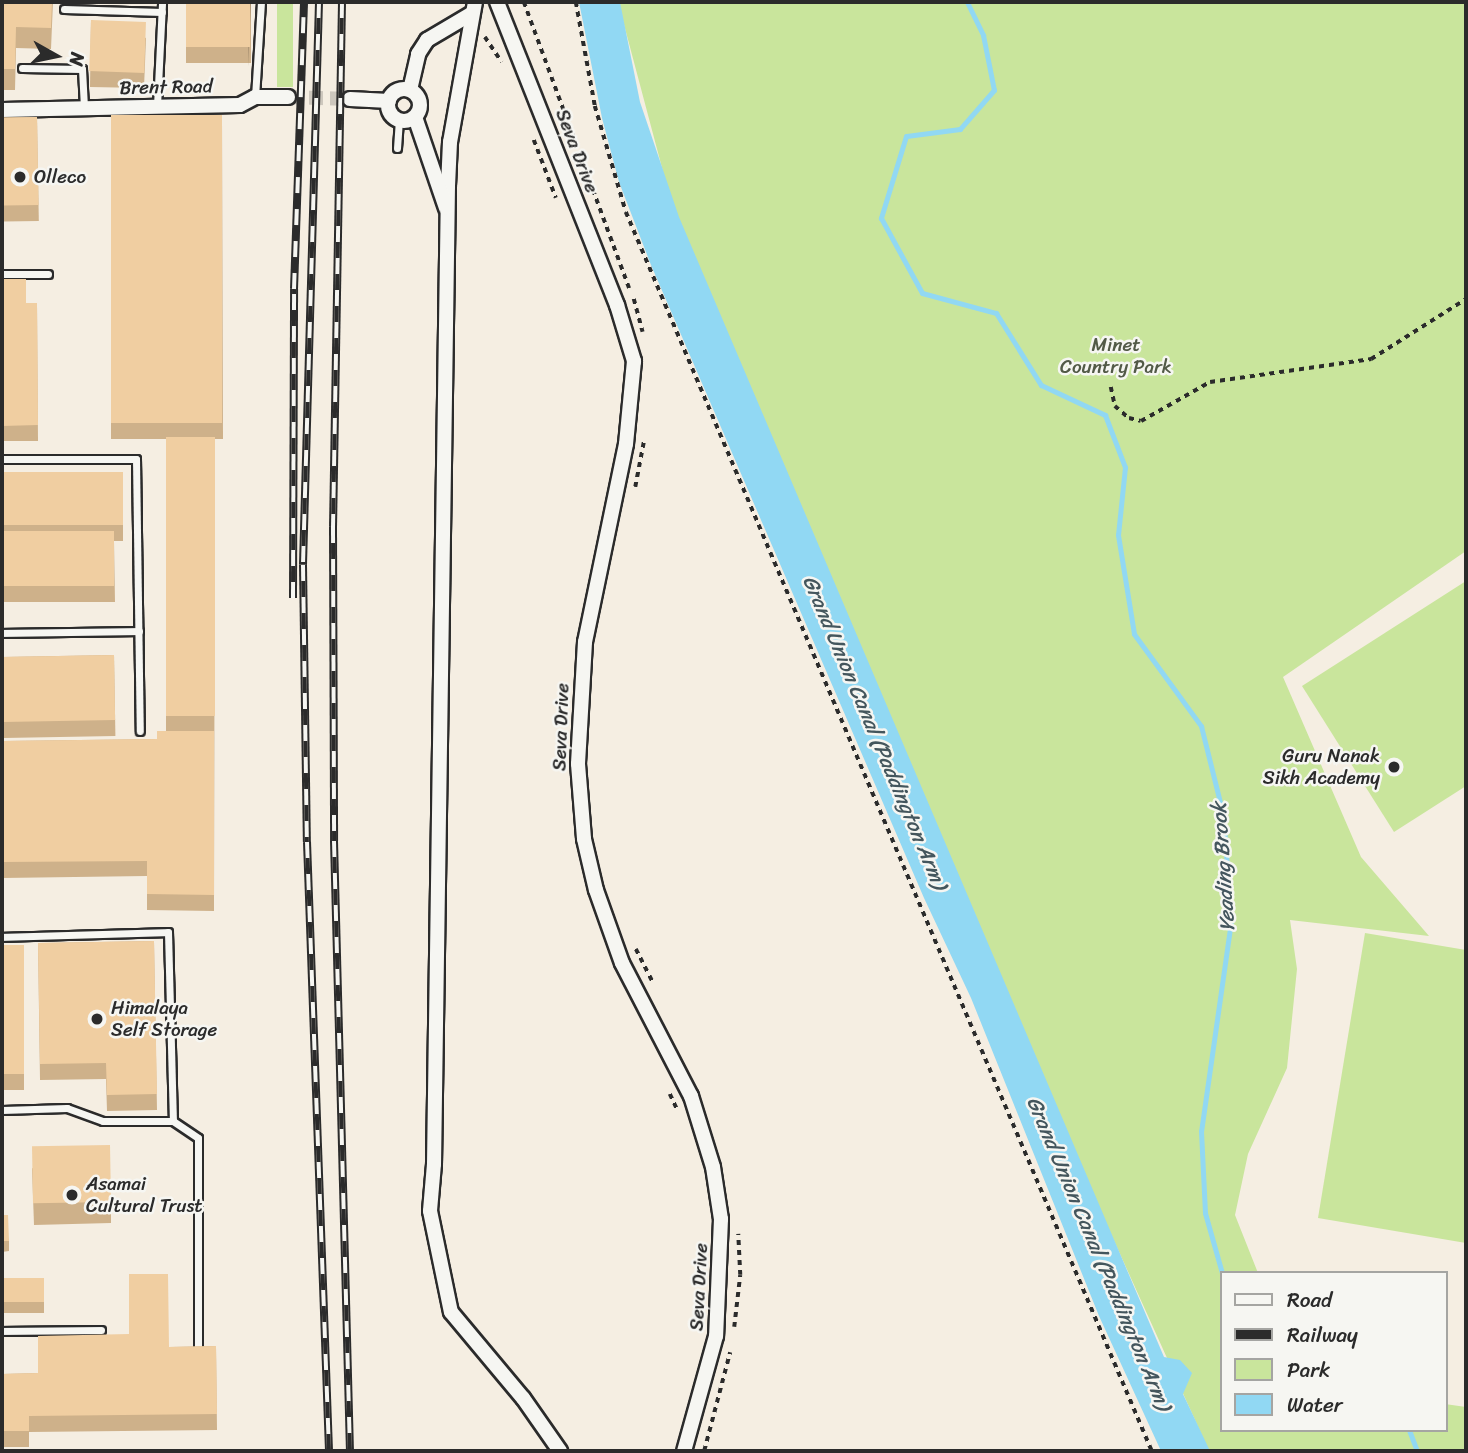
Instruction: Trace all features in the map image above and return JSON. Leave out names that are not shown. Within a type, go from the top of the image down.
[{"type":"street","name":"Seva Drive","points":[[497,2],[617,304],[634,361],[626,444],[585,642],[578,764],[584,839],[596,890],[622,963],[691,1096],[713,1167],[721,1219],[716,1336],[684,1451]]},
{"type":"street","points":[[410,90],[418,54],[427,40],[473,8]]},
{"type":"street","points":[[473,8],[450,142],[434,1164],[430,1211],[451,1312],[523,1398],[560,1451]]},
{"type":"street","points":[[410,90],[394,92],[388,102],[389,111],[399,120],[415,117]]},
{"type":"street","points":[[410,90],[420,102],[415,117],[448,211]]},
{"type":"street","name":"Brent Road","points":[[2,110],[240,105],[255,97],[288,97]]},
{"type":"street","points":[[350,99],[388,102]]},
{"type":"lane","points":[[157,107],[162,2]]},
{"type":"lane","points":[[255,97],[261,2]]},
{"type":"lane","points":[[64,9],[162,12]]},
{"type":"lane","points":[[22,68],[82,69],[84,108]]},
{"type":"lane","points":[[397,148],[399,120]]},
{"type":"lane","points":[[2,274],[48,274]]},
{"type":"lane","points":[[2,459],[136,459],[140,731]]},
{"type":"lane","points":[[2,633],[139,631]]},
{"type":"lane","points":[[2,937],[168,932],[173,1121]]},
{"type":"lane","points":[[2,1110],[67,1108],[103,1121],[173,1121],[198,1138],[198,1347]]},
{"type":"lane","points":[[2,1331],[101,1330]]},
{"type":"path","name":"Seva Drive","points":[[523,2],[639,314]]},
{"type":"path","points":[[576,2],[595,106],[626,212],[1152,1451]]},
{"type":"path","points":[[478,34],[489,39],[505,67]]},
{"type":"path","points":[[1111,387],[1115,406],[1129,418],[1141,421],[1210,382],[1371,359],[1466,299]]},
{"type":"path","points":[[632,942],[656,990]]},
{"type":"path","points":[[667,1087],[682,1121]]},
{"type":"green space","points":[[277,2],[293,2],[293,87],[277,87]]},
{"type":"green space","name":"Minet Country Park","points":[[618,2],[1466,2],[1466,551],[1283,677],[1361,857],[1429,936],[1290,920],[1297,969],[1287,1068],[1248,1154],[1235,1215],[1257,1271],[1220,1271],[1220,1432],[1447,1432],[1447,1404],[1466,1407],[1466,1451],[1209,1451],[1022,1037],[674,213]]},
{"type":"green space","points":[[1466,581],[1466,786],[1394,832],[1302,686]]},
{"type":"green space","points":[[1365,933],[1466,950],[1466,1243],[1318,1218]]},
{"type":"water","name":"Grand Union Canal (Paddington Arm)","points":[[579,2],[620,2],[640,102],[679,217],[1164,1357],[1180,1360],[1192,1373],[1183,1394],[1210,1451],[1161,1451],[1099,1316],[971,998],[924,898],[651,265],[619,182],[602,118]]},
{"type":"building","points":[[2,2],[52,2],[51,28],[16,27],[15,69],[2,69]]},
{"type":"building","points":[[186,2],[250,2],[250,47],[186,47]]},
{"type":"building","points":[[91,20],[146,22],[144,73],[89,71]]},
{"type":"building","points":[[111,115],[222,115],[222,423],[111,423]]},
{"type":"building","name":"Olleco","points":[[37,117],[39,205],[4,206],[2,118]]},
{"type":"building","points":[[2,279],[26,279],[26,303],[37,303],[38,425],[2,426]]},
{"type":"building","points":[[166,437],[215,437],[215,716],[166,716]]},
{"type":"building","points":[[2,472],[123,472],[123,525],[2,525]]},
{"type":"building","points":[[2,531],[114,531],[114,586],[2,586]]},
{"type":"building","points":[[114,655],[115,720],[3,722],[2,657]]},
{"type":"building","points":[[157,731],[214,731],[214,895],[147,894],[147,861],[2,862],[2,741],[157,739]]},
{"type":"building","name":"Himalaya Self Storage","points":[[154,941],[157,1094],[107,1095],[106,1063],[40,1064],[38,943]]},
{"type":"building","points":[[2,945],[24,945],[24,1074],[2,1074]]},
{"type":"building","name":"Asamai Cultural Trust","points":[[110,1145],[111,1202],[33,1203],[32,1146]]},
{"type":"building","points":[[2,1215],[8,1215],[9,1241],[2,1241]]},
{"type":"building","points":[[129,1274],[168,1274],[169,1347],[216,1346],[217,1414],[29,1416],[29,1431],[2,1431],[2,1374],[38,1373],[38,1336],[129,1334]]},
{"type":"building","points":[[4,1278],[44,1278],[44,1302],[4,1302]]},
{"type":"waterway","name":"Yeading Brook","points":[[967,2],[983,35],[994,90],[960,129],[906,136],[881,218],[922,293],[996,313],[1041,385],[1105,415],[1125,467],[1118,535],[1134,634],[1201,726],[1223,814],[1231,921],[1201,1131],[1205,1213],[1221,1271]]},
{"type":"waterway","name":"Yeading Brook","points":[[1410,1432],[1417,1451]]},
{"type":"tunnel","points":[[288,97],[350,99]]},
{"type":"railway","points":[[293,598],[294,289],[304,2]]},
{"type":"railway","points":[[319,2],[303,565],[307,842],[329,1451]]},
{"type":"railway","points":[[342,2],[333,527],[334,841],[350,1451]]},
{"type":"place","name":"Olleco","points":[[20,177]]},
{"type":"place","name":"Guru Nanak Sikh Academy","points":[[1394,767]]},
{"type":"place","name":"Himalaya Self Storage","points":[[97,1019]]},
{"type":"place","name":"Asamai Cultural Trust","points":[[72,1195]]}]
